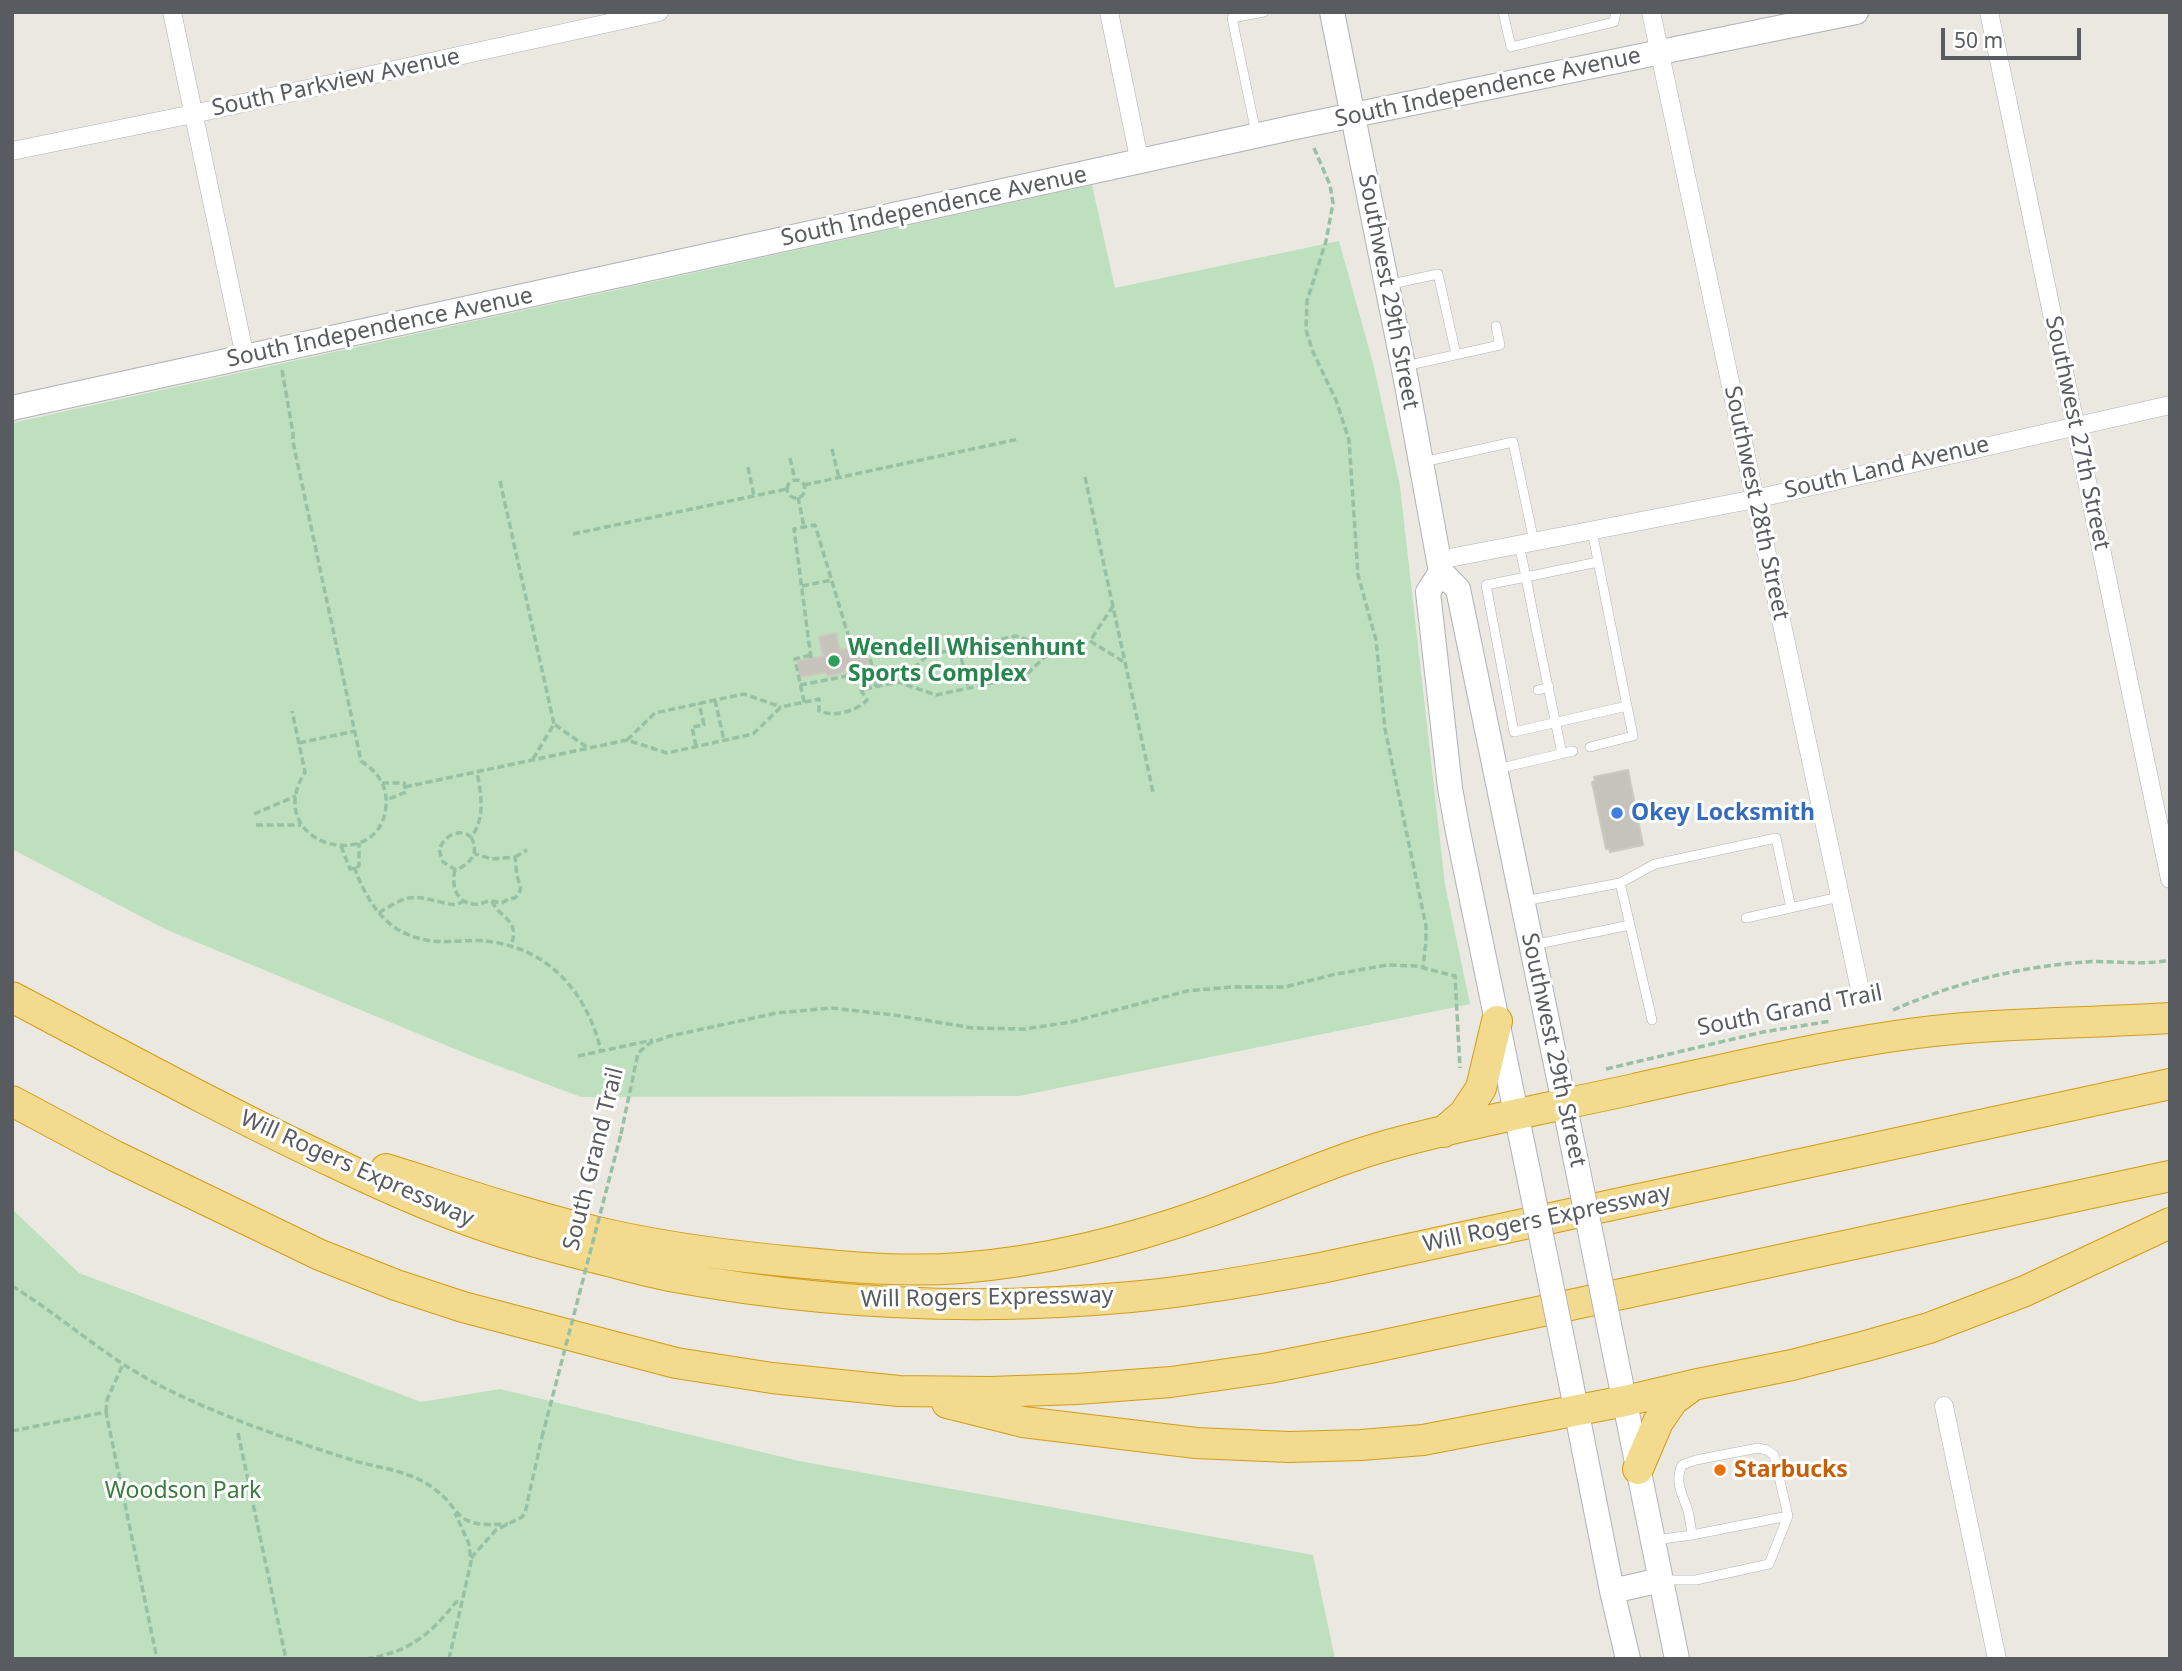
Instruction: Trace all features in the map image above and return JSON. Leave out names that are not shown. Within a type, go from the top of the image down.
[{"type":"highway","name":"Will Rogers Expressway","points":[[12,997],[268,1132],[404,1195],[491,1229],[668,1275],[846,1300],[935,1303],[1056,1302],[1208,1288],[1321,1268],[2170,1084]]},
{"type":"highway","points":[[268,1132],[606,1234],[716,1255],[851,1268],[956,1268],[1004,1264],[1114,1241],[1163,1228],[1335,1162],[1391,1144],[1776,1058],[1895,1036],[1990,1025],[2170,1018]]},
{"type":"highway","points":[[1442,1132],[1464,1114],[1481,1088],[1497,1021]]},
{"type":"highway","points":[[12,1101],[174,1185],[320,1255],[396,1285],[463,1307],[676,1363],[772,1378],[899,1391],[1077,1389],[1171,1382],[1269,1368],[2170,1176]]},
{"type":"highway","points":[[899,1391],[1023,1422],[1196,1443],[1289,1447],[1423,1440],[1793,1365],[1929,1328],[2025,1291],[2170,1223]]},
{"type":"highway","points":[[1638,1468],[1658,1422],[1673,1400],[1693,1385]]},
{"type":"main road","name":"Southwest 29th Street","points":[[1332,12],[1404,366],[1440,566],[1458,589],[1677,1659]]},
{"type":"main road","name":"South Independence Avenue","points":[[12,408],[1257,136],[1856,12]]},
{"type":"main road","points":[[1440,566],[1428,592],[1450,788],[1628,1659]]},
{"type":"main road","points":[[1612,1591],[1661,1580]]},
{"type":"street","points":[[172,12],[245,357]]},
{"type":"street","name":"South Parkview Avenue","points":[[12,151],[659,12]]},
{"type":"street","points":[[1110,12],[1140,163]]},
{"type":"street","name":"Southwest 28th Street","points":[[1651,12],[1861,994]]},
{"type":"street","name":"Southwest 27th Street","points":[[1989,12],[2170,879]]},
{"type":"street","name":"South Land Avenue","points":[[1440,566],[1527,544],[1755,499],[2170,405]]},
{"type":"street","points":[[1944,1406],[1997,1659]]},
{"type":"lane","points":[[1257,136],[1232,19],[1264,12]]},
{"type":"lane","points":[[1503,12],[1511,47],[1614,22],[1616,12]]},
{"type":"lane","points":[[1387,285],[1438,274],[1456,354]]},
{"type":"lane","points":[[1404,366],[1500,345],[1496,326]]},
{"type":"lane","points":[[1422,462],[1513,442],[1527,544],[1530,623],[1539,665],[1549,687],[1562,754]]},
{"type":"lane","points":[[1590,747],[1633,736],[1592,531]]},
{"type":"lane","points":[[1598,562],[1486,585],[1499,629],[1512,696],[1514,732],[1627,706]]},
{"type":"lane","points":[[1538,690],[1549,687]]},
{"type":"lane","points":[[1496,770],[1573,751]]},
{"type":"lane","points":[[1522,901],[1620,883],[1655,864],[1776,838],[1791,908]]},
{"type":"lane","points":[[1620,883],[1652,1020]]},
{"type":"lane","points":[[1746,918],[1839,897]]},
{"type":"lane","points":[[1531,946],[1630,925]]},
{"type":"lane","points":[[1661,1580],[1696,1580],[1769,1564],[1788,1516],[1774,1455],[1758,1448],[1682,1465],[1679,1485],[1688,1510],[1692,1535]]},
{"type":"lane","points":[[1653,1540],[1788,1516]]},
{"type":"path","points":[[1314,148],[1330,185],[1333,202],[1326,241],[1307,301],[1306,330],[1313,352],[1336,400],[1349,440],[1357,565],[1376,640],[1385,729],[1426,926],[1423,967]]},
{"type":"path","points":[[282,370],[293,442],[361,761],[376,772],[386,800],[383,820],[369,837],[359,843],[341,846],[318,841],[301,825],[296,811],[296,796],[297,787],[305,772],[292,711]]},
{"type":"path","points":[[804,485],[1019,439]]},
{"type":"path","points":[[832,449],[839,478]]},
{"type":"path","points":[[790,458],[795,480]]},
{"type":"path","points":[[748,467],[754,496]]},
{"type":"path","points":[[1085,477],[1153,792]]},
{"type":"path","points":[[787,489],[788,484],[799,480],[804,485],[804,492],[798,498]]},
{"type":"path","points":[[500,481],[554,724],[587,748]]},
{"type":"path","points":[[573,534],[787,489]]},
{"type":"path","points":[[787,489],[792,497],[798,498]]},
{"type":"path","points":[[798,498],[804,527]]},
{"type":"path","points":[[804,702],[795,659],[811,657],[794,530],[804,527],[815,525],[852,647],[867,643],[876,687]]},
{"type":"path","points":[[802,586],[832,580]]},
{"type":"path","points":[[1090,641],[1113,606]]},
{"type":"path","points":[[405,787],[627,740],[667,752],[752,734],[781,707],[819,698],[819,711],[839,713],[862,705],[867,700],[861,690],[898,682],[928,655],[959,648],[1016,636],[1053,649]]},
{"type":"path","points":[[898,682],[936,695],[1024,676],[1053,649],[1090,641],[1125,663]]},
{"type":"path","points":[[959,648],[968,688]]},
{"type":"path","points":[[800,685],[873,671]]},
{"type":"path","points":[[627,740],[655,713],[715,700],[744,694],[781,707]]},
{"type":"path","points":[[715,700],[724,740]]},
{"type":"path","points":[[696,746],[692,727],[704,725],[699,704]]},
{"type":"path","points":[[533,760],[554,724]]},
{"type":"path","points":[[299,743],[355,731]]},
{"type":"path","points":[[471,837],[478,823],[481,806],[477,772]]},
{"type":"path","points":[[382,783],[404,783],[405,787],[406,792],[386,800]]},
{"type":"path","points":[[254,814],[296,796]]},
{"type":"path","points":[[256,825],[301,825]]},
{"type":"path","points":[[462,832],[471,837],[475,844],[475,854],[470,862],[455,870],[443,862],[439,850],[441,843],[462,832]]},
{"type":"path","points":[[341,846],[350,869],[359,866],[359,843]]},
{"type":"path","points":[[475,854],[489,859],[514,857],[527,850]]},
{"type":"path","points":[[455,870],[453,885],[457,895],[464,901],[472,904],[492,901],[502,903],[520,894],[521,886],[514,857]]},
{"type":"path","points":[[354,867],[367,899],[399,929],[426,940],[483,941],[511,946],[540,958],[571,987],[591,1017],[601,1051]]},
{"type":"path","points":[[379,913],[415,896],[456,905],[464,901]]},
{"type":"path","points":[[492,901],[494,906],[509,918],[512,926],[511,946]]},
{"type":"path","name":"South Grand Trail","points":[[1890,1012],[1936,992],[1995,975],[2038,967],[2088,962],[2141,963],[2170,960]]},
{"type":"path","points":[[578,1056],[777,1013],[831,1008],[974,1028],[1041,1028],[1107,1013],[1187,990],[1285,987],[1363,968],[1387,965],[1423,967],[1455,976],[1460,1073]]},
{"type":"path","name":"South Grand Trail","points":[[1595,1072],[1763,1032],[1840,1020]]},
{"type":"path","name":"South Grand Trail","points":[[471,1559],[496,1530],[525,1513],[542,1437],[621,1134],[638,1053],[658,1039]]},
{"type":"path","points":[[12,1286],[123,1364],[163,1387],[212,1409],[354,1461],[407,1474],[443,1496],[469,1544],[471,1559],[449,1659]]},
{"type":"path","points":[[123,1364],[107,1400],[106,1412],[157,1659]]},
{"type":"path","points":[[12,1431],[106,1412]]},
{"type":"path","points":[[238,1433],[286,1659]]},
{"type":"path","points":[[454,1512],[470,1522],[508,1524]]},
{"type":"path","points":[[366,1659],[384,1656],[413,1644],[439,1624],[456,1602],[462,1602]]},
{"type":"green space","points":[[1092,185],[1115,288],[1339,241],[1374,367],[1400,486],[1445,885],[1470,1004],[1019,1096],[581,1097],[472,1056],[165,929],[12,849],[12,423]]},
{"type":"green space","name":"Woodson Park","points":[[12,1209],[79,1273],[421,1402],[500,1389],[799,1461],[1313,1555],[1335,1659],[12,1659]]},
{"type":"building","points":[[836,633],[840,650],[866,645],[870,664],[844,669],[845,672],[827,676],[826,672],[800,677],[797,661],[823,656],[819,637]]},
{"type":"building","name":"Okey Locksmith","points":[[1628,770],[1643,845],[1610,852],[1606,849],[1592,782],[1595,781],[1594,777]]},
{"type":"place","name":"Wendell Whisenhunt Sports Complex","points":[[834,661]]},
{"type":"place","name":"Okey Locksmith","points":[[1617,813]]},
{"type":"place","name":"Starbucks","points":[[1720,1470]]}]
